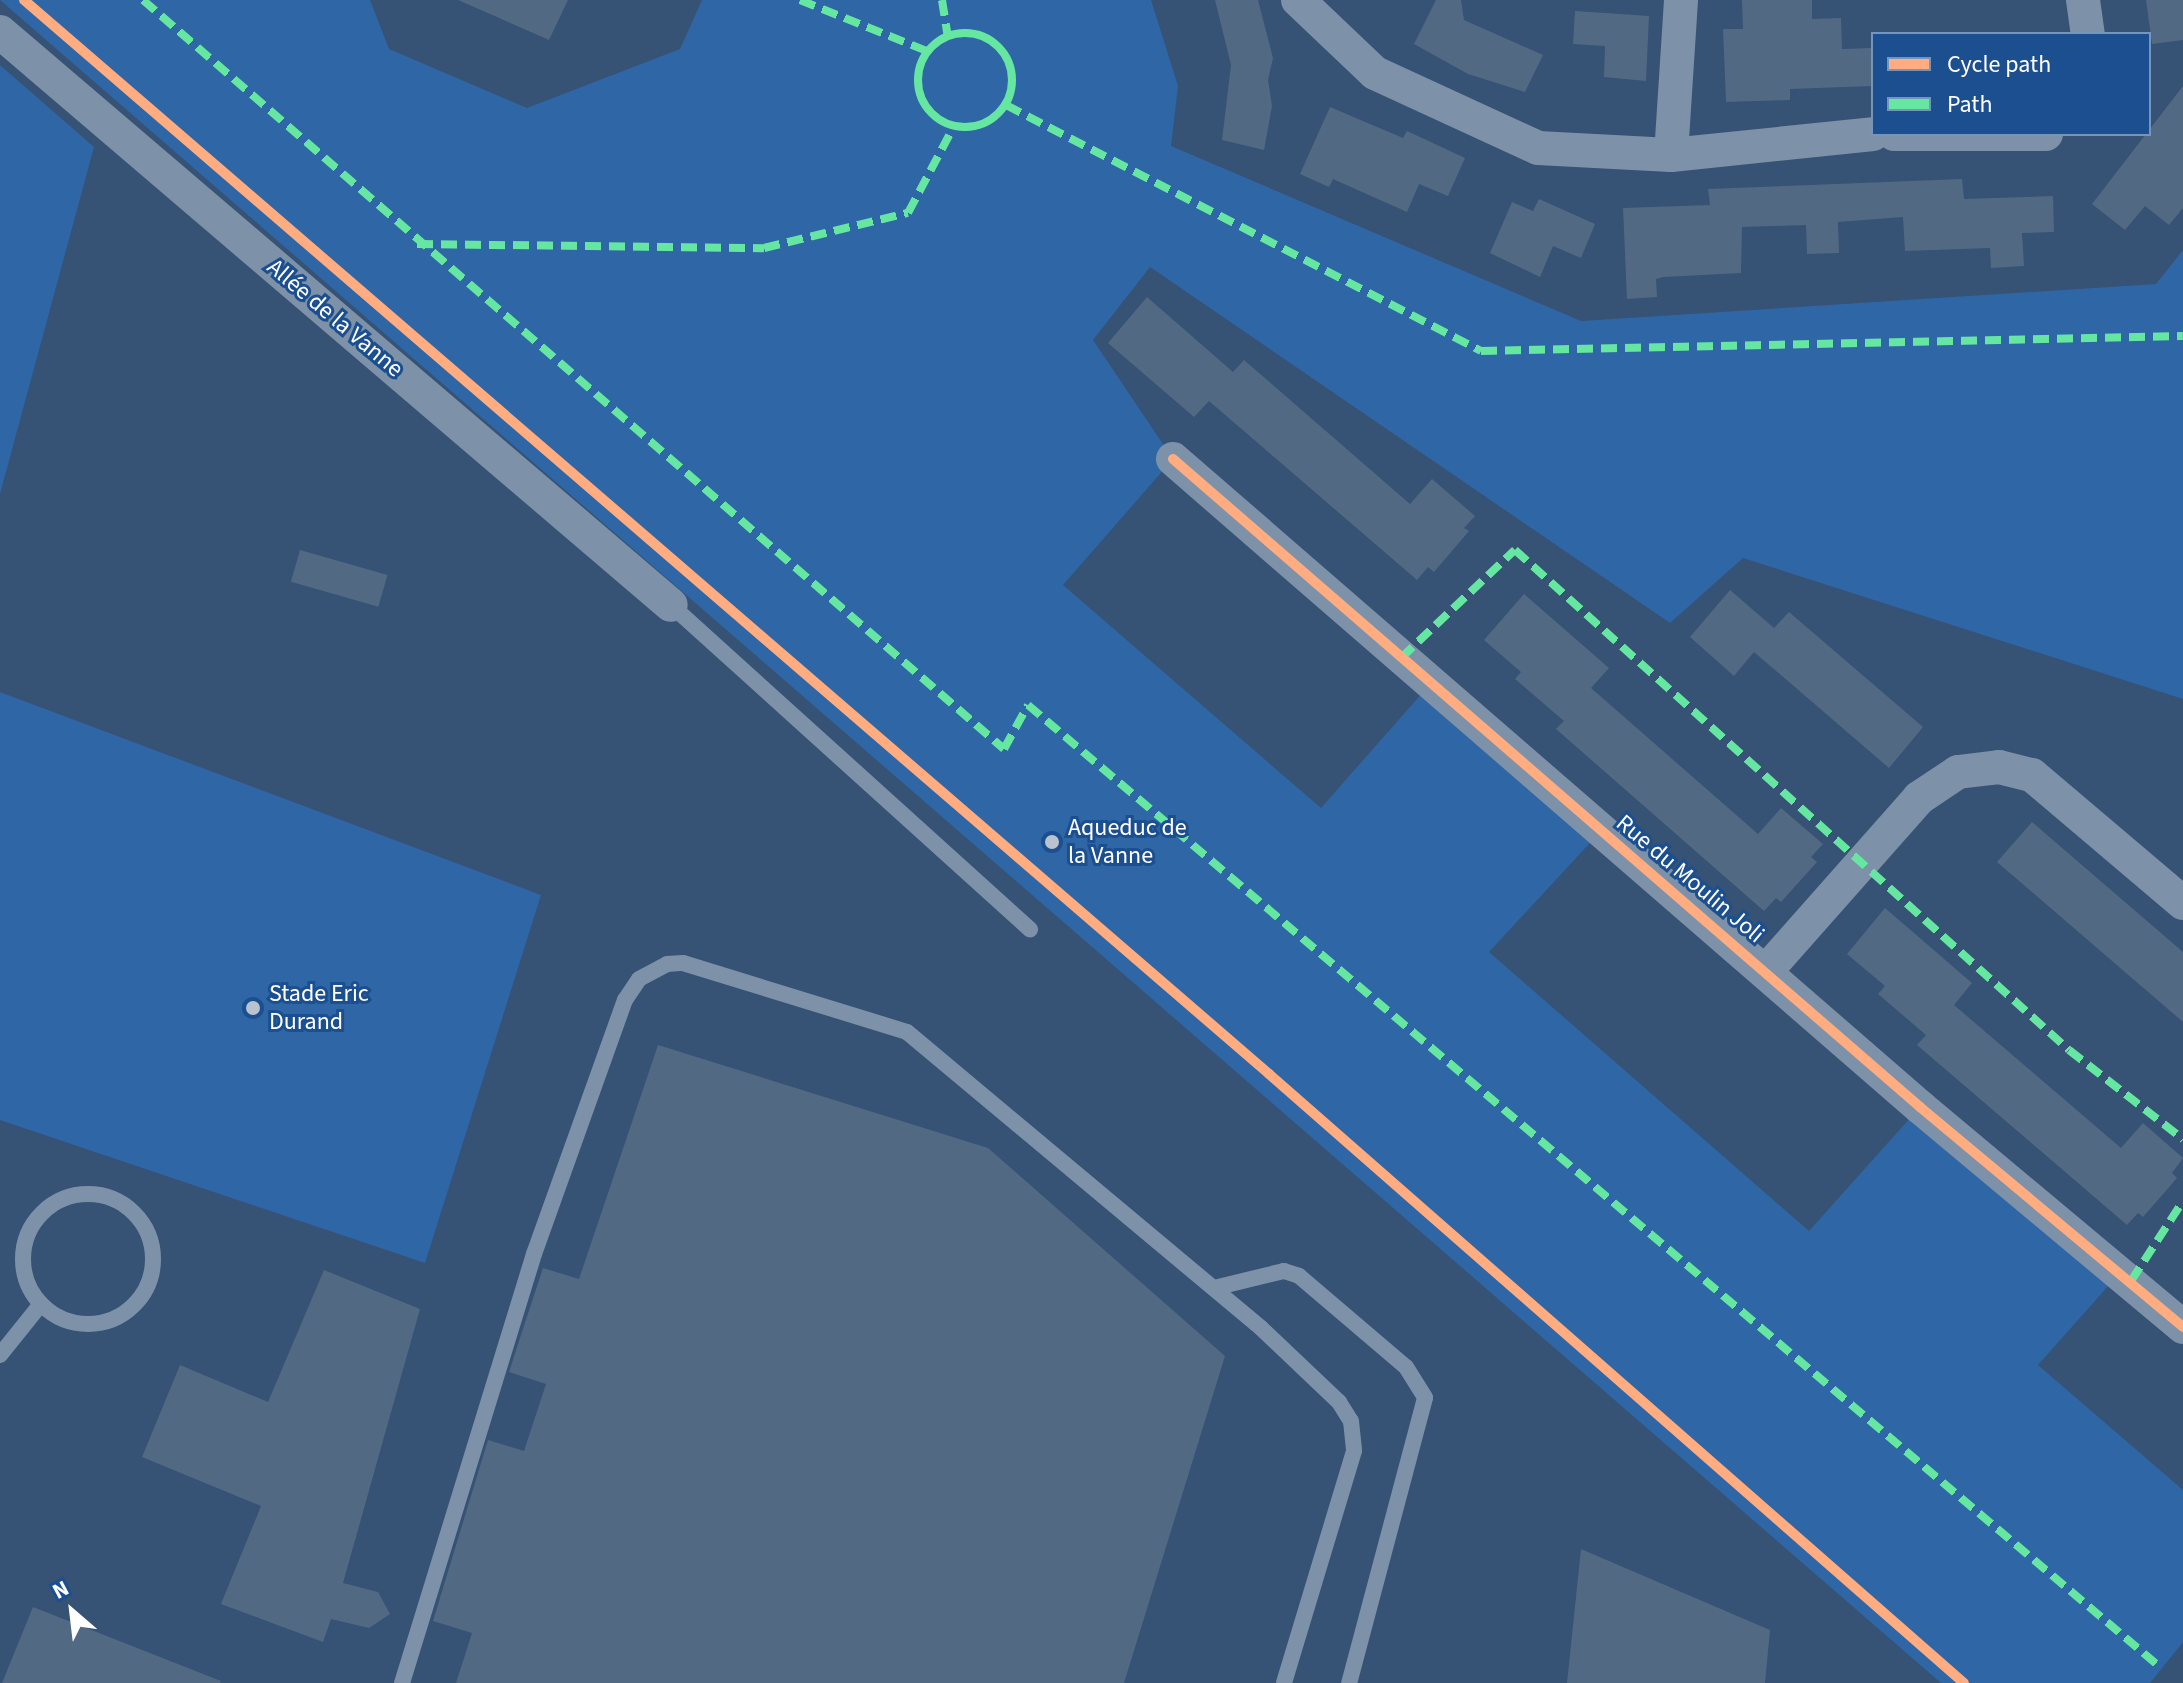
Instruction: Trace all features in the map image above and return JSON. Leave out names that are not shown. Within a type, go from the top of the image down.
[{"type":"street","points":[[1298,0],[1375,73],[1538,148],[1671,155],[1871,134]]},
{"type":"street","points":[[1671,155],[1681,0]]},
{"type":"street","points":[[2083,0],[2088,32]]},
{"type":"street","name":"Allée de la Vanne","points":[[0,32],[671,605]]},
{"type":"street","name":"Rue du Moulin Joli","points":[[1173,459],[1767,970],[1920,1107],[2183,1327]]},
{"type":"street","points":[[1767,970],[1919,798],[1958,772],[1999,767],[2032,775],[2183,903]]},
{"type":"lane","points":[[671,605],[1030,929]]},
{"type":"lane","points":[[402,1683],[534,1254],[625,1000],[639,979],[654,969],[692,964],[907,1032],[1214,1288],[1339,1402],[1355,1435],[1284,1683]]},
{"type":"lane","points":[[86,1193],[118,1201],[143,1222],[153,1249],[150,1281],[135,1306],[110,1322],[76,1324],[41,1304],[32,1293],[22,1262],[33,1222],[53,1203],[86,1193]]},
{"type":"lane","points":[[1214,1288],[1284,1271],[1299,1276],[1406,1367],[1425,1398],[1349,1683]]},
{"type":"lane","points":[[0,1355],[41,1304]]},
{"type":"shaded area","points":[[0,0],[370,0],[389,49],[527,108],[680,49],[702,0],[1151,0],[1178,86],[1171,146],[1581,321],[2156,284],[2183,250],[2183,699],[1743,558],[1670,623],[1150,267],[1093,340],[1173,459],[1063,585],[1321,808],[1431,683],[1601,831],[1489,952],[1809,1231],[1920,1107],[2118,1275],[2038,1365],[2183,1490],[2183,1642],[2150,1683],[1941,1683]]},
{"type":"shaded area","points":[[0,65],[94,147],[0,494]]},
{"type":"shaded area","name":"Stade Eric Durand","points":[[0,692],[541,895],[425,1263],[0,1120]]},
{"type":"building","points":[[458,0],[568,0],[549,40]]},
{"type":"building","points":[[1215,0],[1258,0],[1273,58],[1268,80],[1272,106],[1264,150],[1222,140],[1231,65]]},
{"type":"building","points":[[1436,0],[1461,0],[1464,20],[1543,55],[1525,92],[1468,74],[1414,44]]},
{"type":"building","points":[[1742,0],[1812,0],[1812,19],[1841,18],[1842,49],[1871,48],[1871,86],[1790,89],[1790,100],[1726,102],[1723,29],[1743,29]]},
{"type":"building","points":[[2146,0],[2183,0],[2183,40],[2152,44]]},
{"type":"building","points":[[1575,11],[1649,16],[1646,81],[1604,77],[1605,46],[1573,44]]},
{"type":"building","points":[[2183,86],[2183,208],[2169,225],[2145,206],[2125,230],[2092,204],[2144,136],[2151,136],[2151,127]]},
{"type":"building","points":[[1330,107],[1403,138],[1407,131],[1465,158],[1448,196],[1419,184],[1407,212],[1333,179],[1329,187],[1300,174]]},
{"type":"building","points":[[1962,179],[1964,199],[2053,196],[2054,232],[2022,233],[2024,266],[1991,268],[1990,248],[1905,251],[1903,217],[1838,222],[1839,253],[1807,254],[1806,225],[1742,227],[1741,273],[1663,277],[1656,279],[1657,297],[1627,299],[1623,208],[1710,205],[1708,189]]},
{"type":"building","points":[[1539,199],[1595,224],[1581,258],[1553,246],[1540,277],[1490,253],[1512,202],[1533,211]]},
{"type":"building","points":[[1147,297],[1233,372],[1244,360],[1410,504],[1432,479],[1475,516],[1464,528],[1469,531],[1434,572],[1428,567],[1417,580],[1209,401],[1194,417],[1108,343]]},
{"type":"building","points":[[300,550],[387,575],[378,607],[291,582]]},
{"type":"building","points":[[1730,590],[1774,628],[1789,612],[1923,727],[1889,768],[1754,652],[1734,676],[1690,637]]},
{"type":"building","points":[[1524,594],[1609,668],[1591,688],[1758,834],[1781,808],[1823,844],[1811,857],[1817,862],[1781,902],[1776,898],[1764,911],[1556,729],[1564,721],[1515,679],[1521,672],[1484,640]]},
{"type":"building","points":[[2032,822],[2183,952],[2183,1022],[1997,862]]},
{"type":"building","points":[[1885,908],[1972,983],[1954,1005],[2121,1148],[2143,1123],[2183,1158],[2172,1173],[2177,1178],[2143,1217],[2138,1213],[2127,1225],[1917,1045],[1926,1035],[1878,994],[1885,986],[1847,954]]},
{"type":"building","points":[[658,1045],[988,1148],[1225,1356],[1124,1683],[456,1683],[472,1633],[433,1621],[488,1440],[524,1451],[546,1384],[509,1372],[543,1268],[579,1279]]},
{"type":"building","points":[[324,1270],[420,1309],[343,1583],[378,1592],[390,1614],[369,1628],[331,1619],[323,1642],[221,1604],[261,1506],[142,1457],[180,1365],[268,1402]]},
{"type":"building","points":[[1581,1549],[1770,1630],[1765,1683],[1567,1683]]},
{"type":"building","points":[[33,1607],[221,1681],[2,1683]]},
{"type":"marked path","points":[[143,0],[1004,749],[1028,705],[2161,1668]]},
{"type":"marked path","points":[[800,0],[927,51]]},
{"type":"marked path","points":[[942,0],[948,36]]},
{"type":"marked path","points":[[965,33],[983,36],[998,47],[1009,62],[1012,80],[1009,98],[998,113],[983,124],[965,127],[947,124],[932,113],[921,98],[918,80],[921,62],[932,47],[947,36],[965,33]]},
{"type":"marked path","points":[[1006,105],[1481,351],[2183,336]]},
{"type":"marked path","points":[[417,244],[764,248],[908,213],[954,126]]},
{"type":"marked path","points":[[1401,658],[1515,550],[2069,1050],[2183,1139]]},
{"type":"marked path","points":[[2131,1281],[2183,1201]]},
{"type":"cycle path","points":[[24,0],[1269,1074],[1964,1683]]},
{"type":"cycle path","points":[[1173,459],[1920,1107],[2183,1327]]},
{"type":"place","name":"Aqueduc de la Vanne","points":[[1052,842]]},
{"type":"place","name":"Stade Eric Durand","points":[[253,1008]]}]
